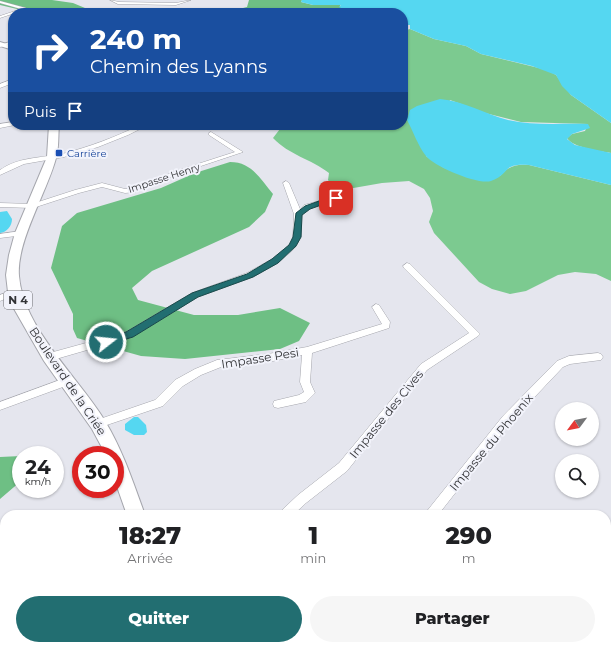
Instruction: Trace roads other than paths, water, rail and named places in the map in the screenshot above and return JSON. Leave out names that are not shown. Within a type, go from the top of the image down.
[{"type":"main road","name":"Boulevard de la Criée","points":[[54,130],[52,157],[21,233],[12,275],[14,292],[20,307],[49,357],[98,424],[110,446]]},
{"type":"main road","name":"Boulevard de la Criée","points":[[124,481],[134,510]]},
{"type":"street","points":[[112,0],[118,3],[176,4],[189,0]]},
{"type":"street","points":[[0,2],[21,8]]},
{"type":"street","points":[[0,173],[9,165],[75,152],[137,130]]},
{"type":"street","name":"Impasse Henry","points":[[32,206],[102,185],[125,191],[135,190],[180,171],[240,152],[211,134]]},
{"type":"street","points":[[49,357],[129,335],[195,295],[250,276],[275,261],[292,246],[297,237],[298,214],[286,183]]},
{"type":"street","points":[[298,214],[307,207],[336,198]]},
{"type":"street","points":[[0,205],[32,206]]},
{"type":"street","points":[[0,236],[21,233]]},
{"type":"street","name":"Impasse des Cives","points":[[290,510],[343,467],[424,367],[475,334],[407,266]]},
{"type":"street","points":[[0,298],[14,292]]},
{"type":"street","name":"Impasse Pesi","points":[[98,424],[159,403],[179,383],[198,372],[220,363],[268,358],[307,351],[386,326],[386,322],[376,307]]},
{"type":"street","points":[[278,404],[302,399],[310,393],[305,382],[307,351]]},
{"type":"street","name":"Impasse du Phoenix","points":[[435,510],[507,419],[560,364],[569,360],[598,358]]},
{"type":"street","points":[[0,406],[68,381]]},
{"type":"water","points":[[302,0],[611,0],[611,123],[571,95],[562,86],[556,75],[532,66],[481,54],[466,46],[434,39],[410,29],[410,25],[408,25],[408,8],[341,8],[339,7],[341,5],[313,5],[301,2]]},
{"type":"water","points":[[440,99],[458,102],[508,120],[518,122],[538,124],[588,124],[590,128],[572,134],[567,139],[575,145],[611,153],[611,185],[529,165],[510,167],[497,178],[485,182],[467,178],[447,170],[426,156],[408,122],[410,110],[417,106]]},
{"type":"water","points":[[7,211],[12,219],[11,224],[7,230],[0,233],[0,212]]},
{"type":"water","points":[[134,417],[138,417],[146,425],[147,432],[144,435],[134,435],[125,430],[125,424]]},
{"type":"place","name":"Carrière","points":[[59,153]]}]
